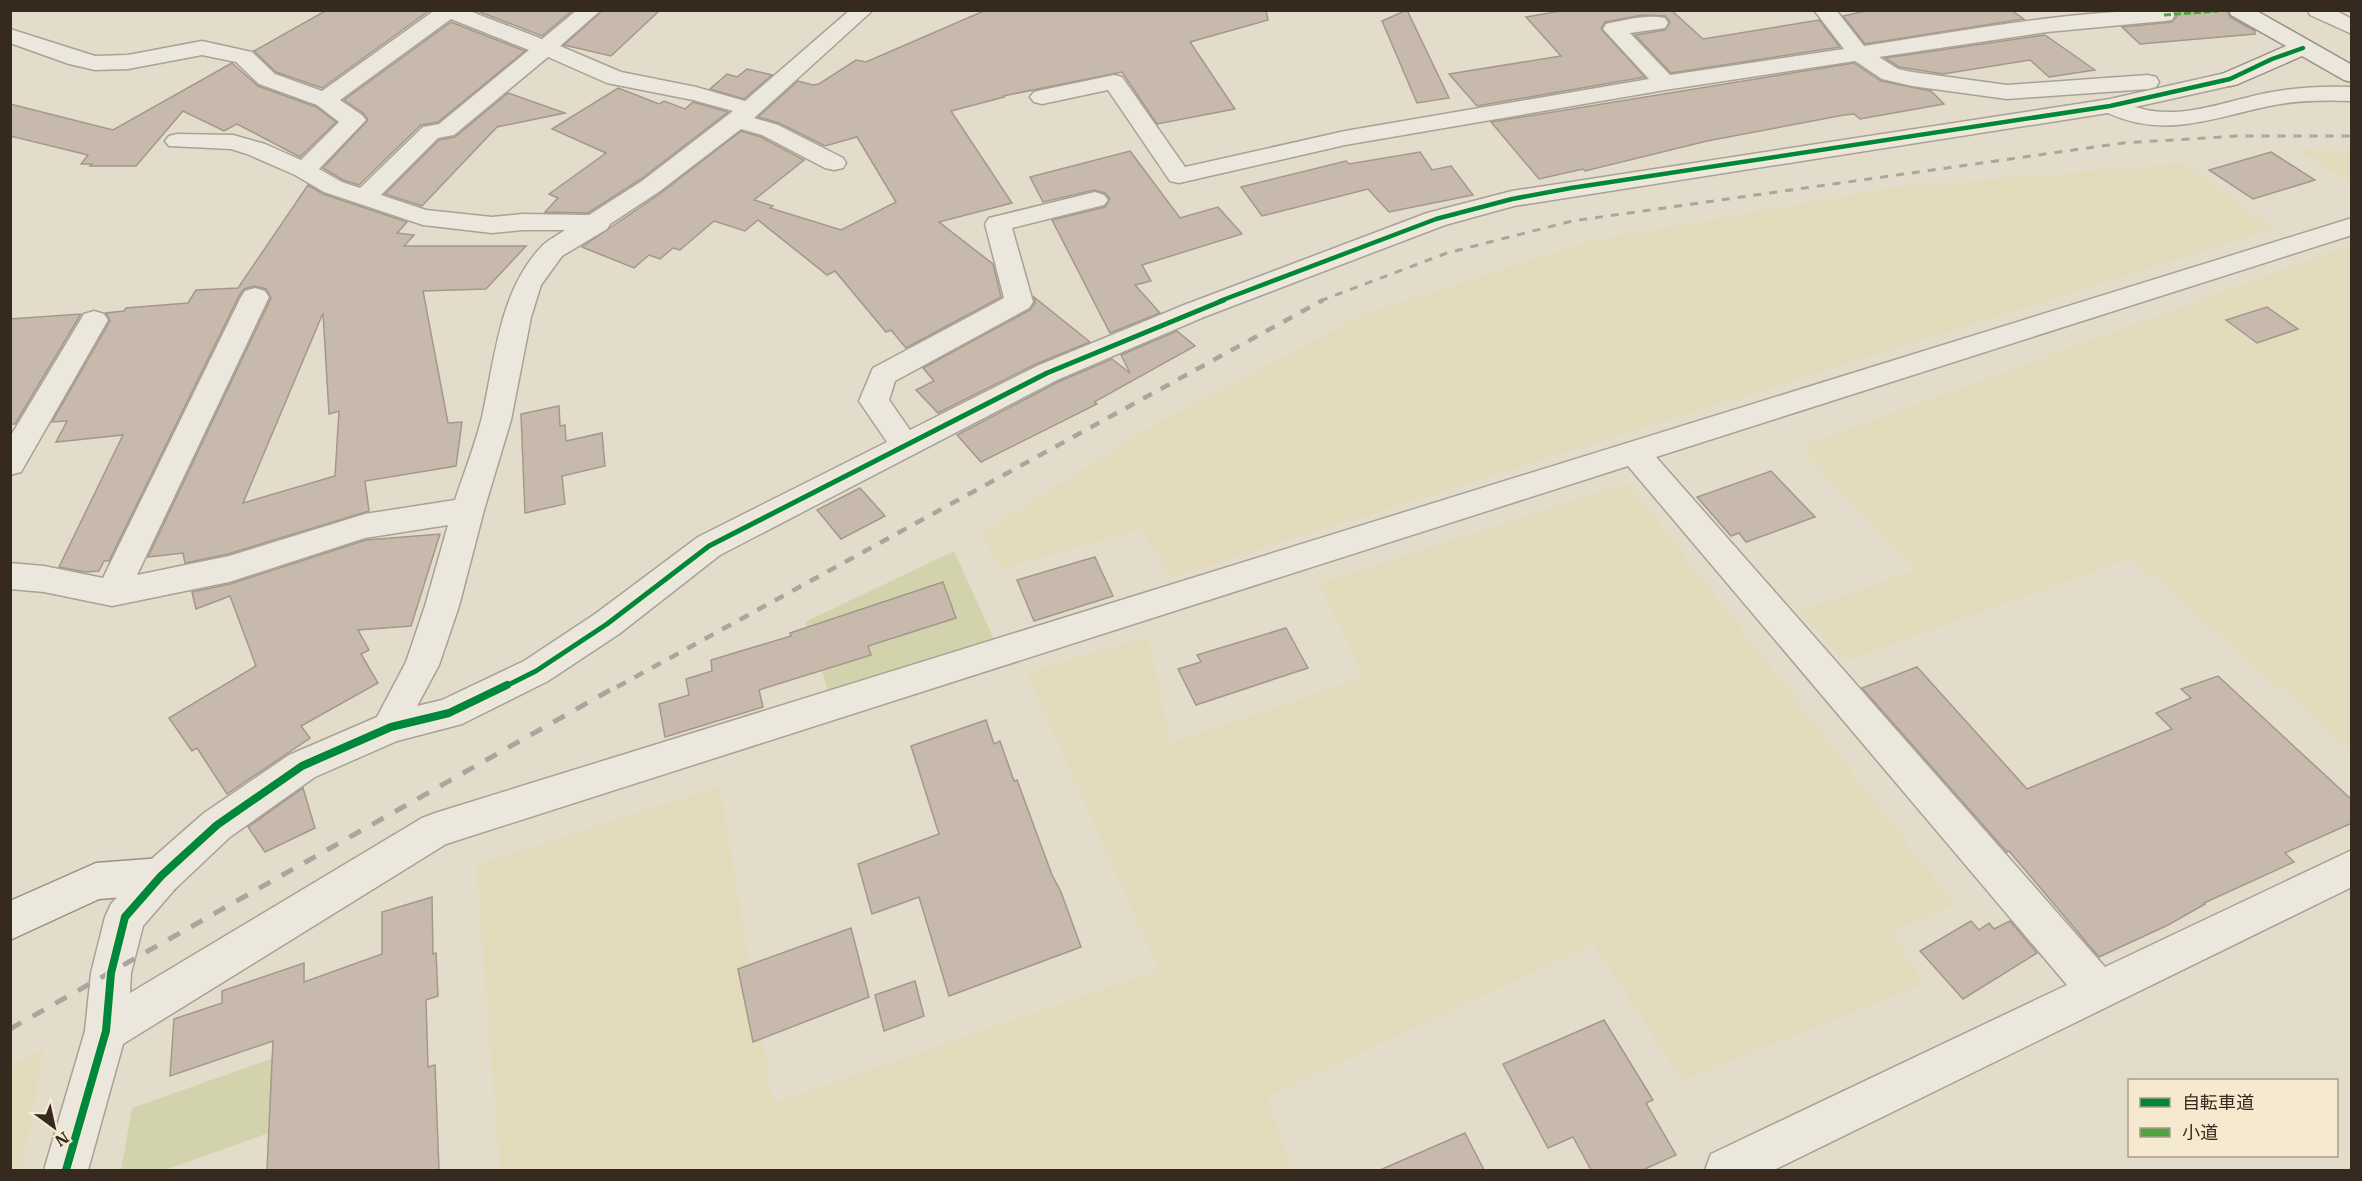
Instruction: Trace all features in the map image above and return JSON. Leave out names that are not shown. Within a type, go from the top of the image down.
[{"type":"street","points":[[364,198],[431,132],[451,125],[591,10]]},
{"type":"street","points":[[391,727],[401,702],[422,665],[442,606],[496,420],[518,317],[528,285],[554,250],[651,186],[743,114],[863,10]]},
{"type":"street","points":[[1824,10],[1858,53],[1890,74],[1950,86],[2007,92],[2104,84],[2230,79]]},
{"type":"street","points":[[2027,10],[2047,25]]},
{"type":"street","points":[[2239,10],[2303,48],[2351,81]]},
{"type":"street","points":[[2318,10],[2352,28]]},
{"type":"street","points":[[325,100],[450,11],[615,78],[696,94],[743,114],[834,163]]},
{"type":"street","points":[[1042,97],[1114,82],[1179,176],[1345,138],[1665,83],[2047,25],[2164,15]]},
{"type":"street","points":[[1657,23],[1614,29],[1665,83]]},
{"type":"street","points":[[10,35],[77,59],[95,63],[128,62],[202,48],[244,57],[267,79],[325,100],[345,116],[354,120],[304,170]]},
{"type":"street","points":[[66,1170],[106,1031],[111,973],[125,917],[161,876],[217,825],[302,766],[391,727],[449,714],[536,671],[607,624],[709,546],[905,445],[1047,374],[1183,315],[1436,219],[1512,199],[1571,188],[2110,106],[2230,79],[2272,58],[2303,48]]},
{"type":"street","points":[[2110,106],[2148,119],[2193,117],[2312,93],[2351,81]]},
{"type":"street","points":[[177,141],[233,142],[256,149],[304,170],[333,187],[423,217],[492,225],[522,222],[598,223]]},
{"type":"street","points":[[905,445],[874,400],[883,375],[1019,302],[998,224],[1095,200]]},
{"type":"street","points":[[106,1031],[435,830],[2352,226]]},
{"type":"street","points":[[112,592],[255,297]]},
{"type":"street","points":[[10,464],[94,320]]},
{"type":"street","points":[[1635,453],[2099,991]]},
{"type":"street","points":[[10,576],[44,579],[112,592],[228,569],[365,526],[468,510]]},
{"type":"street","points":[[1727,1170],[2352,868]]},
{"type":"street","points":[[10,921],[96,881],[161,876]]},
{"type":"shaded area","points":[[2296,149],[2351,151],[2351,183]]},
{"type":"shaded area","points":[[2184,163],[2274,229],[1171,577],[1141,529],[1002,569],[981,534],[1145,430],[1365,314],[1590,241],[1891,188]]},
{"type":"shaded area","points":[[2351,245],[2351,750],[2131,558],[1845,661],[1799,611],[1916,570],[1800,447]]},
{"type":"shaded area","points":[[1628,483],[1955,905],[1891,931],[1924,984],[1682,1080],[1593,944],[1267,1097],[1292,1170],[500,1170],[476,865],[720,786],[773,1103],[1159,970],[1027,673],[1148,636],[1171,743],[1364,677],[1319,583]]},
{"type":"shaded area","points":[[44,1048],[22,1170],[11,1170],[11,1065]]},
{"type":"green space","points":[[954,551],[997,646],[832,702],[805,622]]},
{"type":"green space","points":[[294,1051],[288,1126],[165,1170],[121,1170],[132,1108]]},
{"type":"building","points":[[327,10],[430,10],[322,88],[276,72],[254,51]]},
{"type":"building","points":[[475,10],[573,10],[542,36]]},
{"type":"building","points":[[603,10],[660,10],[611,56],[564,45]]},
{"type":"building","points":[[986,10],[1266,10],[1268,20],[1190,42],[1235,109],[1157,124],[1122,72],[1003,96],[951,111],[1012,203],[939,222],[993,264],[1001,297],[906,348],[891,330],[886,332],[835,271],[827,275],[758,220],[745,231],[714,221],[680,250],[673,248],[660,259],[649,255],[634,268],[582,247],[661,193],[741,131],[761,137],[804,160],[754,200],[773,206],[770,208],[841,230],[896,202],[857,137],[825,146],[779,123],[758,117],[798,81],[813,85],[819,84],[856,60],[866,62]]},
{"type":"building","points":[[1407,10],[1449,98],[1417,103],[1382,21]]},
{"type":"building","points":[[1566,10],[1671,10],[1703,39],[1819,20],[1840,47],[1671,73],[1635,35],[1665,30],[1670,22],[1665,16],[1643,15],[1605,22],[1601,29],[1645,77],[1477,106],[1449,74],[1561,56],[1526,17]]},
{"type":"building","points":[[1871,10],[2011,10],[2024,19],[1865,44],[1843,16]]},
{"type":"building","points":[[2175,10],[2227,10],[2230,17],[2255,31],[2255,34],[2140,44],[2122,27],[2172,22],[2177,16]]},
{"type":"building","points":[[451,22],[525,51],[438,122],[421,125],[359,185],[343,180],[323,168],[368,120],[363,113],[344,100]]},
{"type":"building","points":[[2045,35],[2095,70],[2049,77],[2030,60],[1943,74],[1899,67],[1885,58]]},
{"type":"building","points":[[232,63],[258,86],[316,107],[336,122],[300,157],[237,124],[224,131],[183,111],[136,166],[81,164],[88,155],[10,136],[10,104],[113,130]]},
{"type":"building","points":[[1854,63],[1881,81],[1931,91],[1944,104],[1860,119],[1854,114],[1844,115],[1707,141],[1585,171],[1583,169],[1539,179],[1491,122]]},
{"type":"building","points":[[747,69],[772,75],[744,99],[710,89],[727,74],[737,77]]},
{"type":"building","points":[[618,88],[659,104],[664,101],[685,109],[693,102],[728,112],[641,179],[588,213],[545,212],[558,198],[549,194],[606,153],[552,129]]},
{"type":"building","points":[[508,93],[565,113],[497,127],[422,206],[385,194],[439,140],[455,137]]},
{"type":"building","points":[[1130,151],[1180,218],[1218,207],[1242,234],[1142,265],[1151,281],[1135,285],[1160,313],[1110,333],[1052,220],[1105,207],[1110,199],[1105,193],[1094,190],[1043,202],[1030,177]]},
{"type":"building","points":[[1420,152],[1432,170],[1451,166],[1473,195],[1389,212],[1368,189],[1262,216],[1241,187],[1346,161],[1349,164]]},
{"type":"building","points":[[2271,152],[2315,180],[2253,199],[2209,170]]},
{"type":"building","points":[[308,185],[323,194],[407,222],[397,233],[414,235],[404,246],[526,246],[486,289],[423,291],[448,423],[462,422],[456,466],[365,481],[369,511],[228,554],[185,563],[183,553],[148,557],[271,298],[266,289],[254,286],[244,289],[239,296],[109,561],[104,561],[99,571],[85,572],[59,567],[123,435],[56,442],[67,421],[52,422],[110,321],[106,313],[124,311],[126,308],[188,303],[196,290],[238,288]],"holes":[[[323,313],[329,414],[339,411],[335,476],[243,503]]]},
{"type":"building","points":[[1034,297],[1090,342],[1036,364],[938,413],[916,390],[934,381],[923,368],[1030,310],[1035,303]]},
{"type":"building","points":[[2267,307],[2298,329],[2257,343],[2226,320]]},
{"type":"building","points":[[81,314],[15,424],[10,424],[10,319]]},
{"type":"building","points":[[1177,331],[1195,346],[1094,402],[1097,404],[981,462],[957,435],[1058,382],[1112,359],[1130,373],[1121,355]]},
{"type":"building","points":[[559,406],[560,426],[565,425],[566,441],[602,433],[605,466],[562,476],[565,504],[525,513],[521,414]]},
{"type":"building","points":[[1771,471],[1815,517],[1746,542],[1739,533],[1731,536],[1697,497]]},
{"type":"building","points":[[860,488],[885,516],[841,539],[817,510]]},
{"type":"building","points":[[440,534],[411,626],[358,630],[369,650],[361,654],[378,683],[301,726],[310,738],[227,794],[197,748],[192,751],[169,718],[256,666],[230,596],[196,609],[192,592],[230,584],[366,540]]},
{"type":"building","points":[[1095,557],[1113,596],[1034,621],[1017,580]]},
{"type":"building","points":[[943,582],[956,618],[868,646],[871,655],[759,690],[763,707],[665,737],[659,704],[689,695],[686,679],[712,671],[711,660],[791,636],[790,633]]},
{"type":"building","points":[[1286,628],[1308,668],[1196,705],[1178,669],[1201,662],[1197,655]]},
{"type":"building","points":[[1917,667],[2027,789],[2172,729],[2156,713],[2191,698],[2181,689],[2218,676],[2352,800],[2352,823],[2285,853],[2294,862],[2204,903],[2168,925],[2099,957],[2009,851],[2007,852],[1862,688]]},
{"type":"building","points":[[986,720],[994,744],[1000,741],[1014,781],[1017,780],[1081,947],[949,996],[919,897],[872,914],[858,864],[939,834],[911,746]]},
{"type":"building","points":[[303,788],[315,828],[265,852],[248,827]]},
{"type":"building","points":[[432,897],[433,954],[436,953],[438,996],[426,1000],[428,1067],[435,1065],[439,1170],[267,1170],[273,1041],[170,1076],[174,1019],[222,1003],[222,991],[304,963],[304,982],[382,954],[382,912]]},
{"type":"building","points":[[1971,921],[1979,930],[1989,923],[1994,929],[2010,921],[2037,953],[1963,999],[1920,951]]},
{"type":"building","points":[[851,928],[869,997],[753,1042],[738,969]]},
{"type":"building","points":[[915,981],[924,1016],[884,1031],[875,995]]},
{"type":"building","points":[[1604,1020],[1653,1100],[1646,1103],[1676,1155],[1643,1170],[1591,1170],[1573,1137],[1548,1148],[1503,1064]]},
{"type":"building","points":[[1465,1133],[1484,1170],[1380,1170]]},
{"type":"railway","points":[[1320,301],[1447,253],[1572,221],[2123,143],[2237,136],[2352,136]]},
{"type":"railway","points":[[617,687],[1323,300]]},
{"type":"railway","points":[[10,1029],[619,685]]},
{"type":"marked path","points":[[2164,15],[2218,11]]},
{"type":"cycle path","points":[[66,1170],[106,1031],[111,973],[125,917],[161,876],[217,825],[302,766],[391,727],[449,713],[536,671],[607,624],[709,546],[1047,373],[1194,311],[1436,219],[1512,199],[1571,188],[2110,106],[2230,79],[2272,59],[2303,48]]}]
